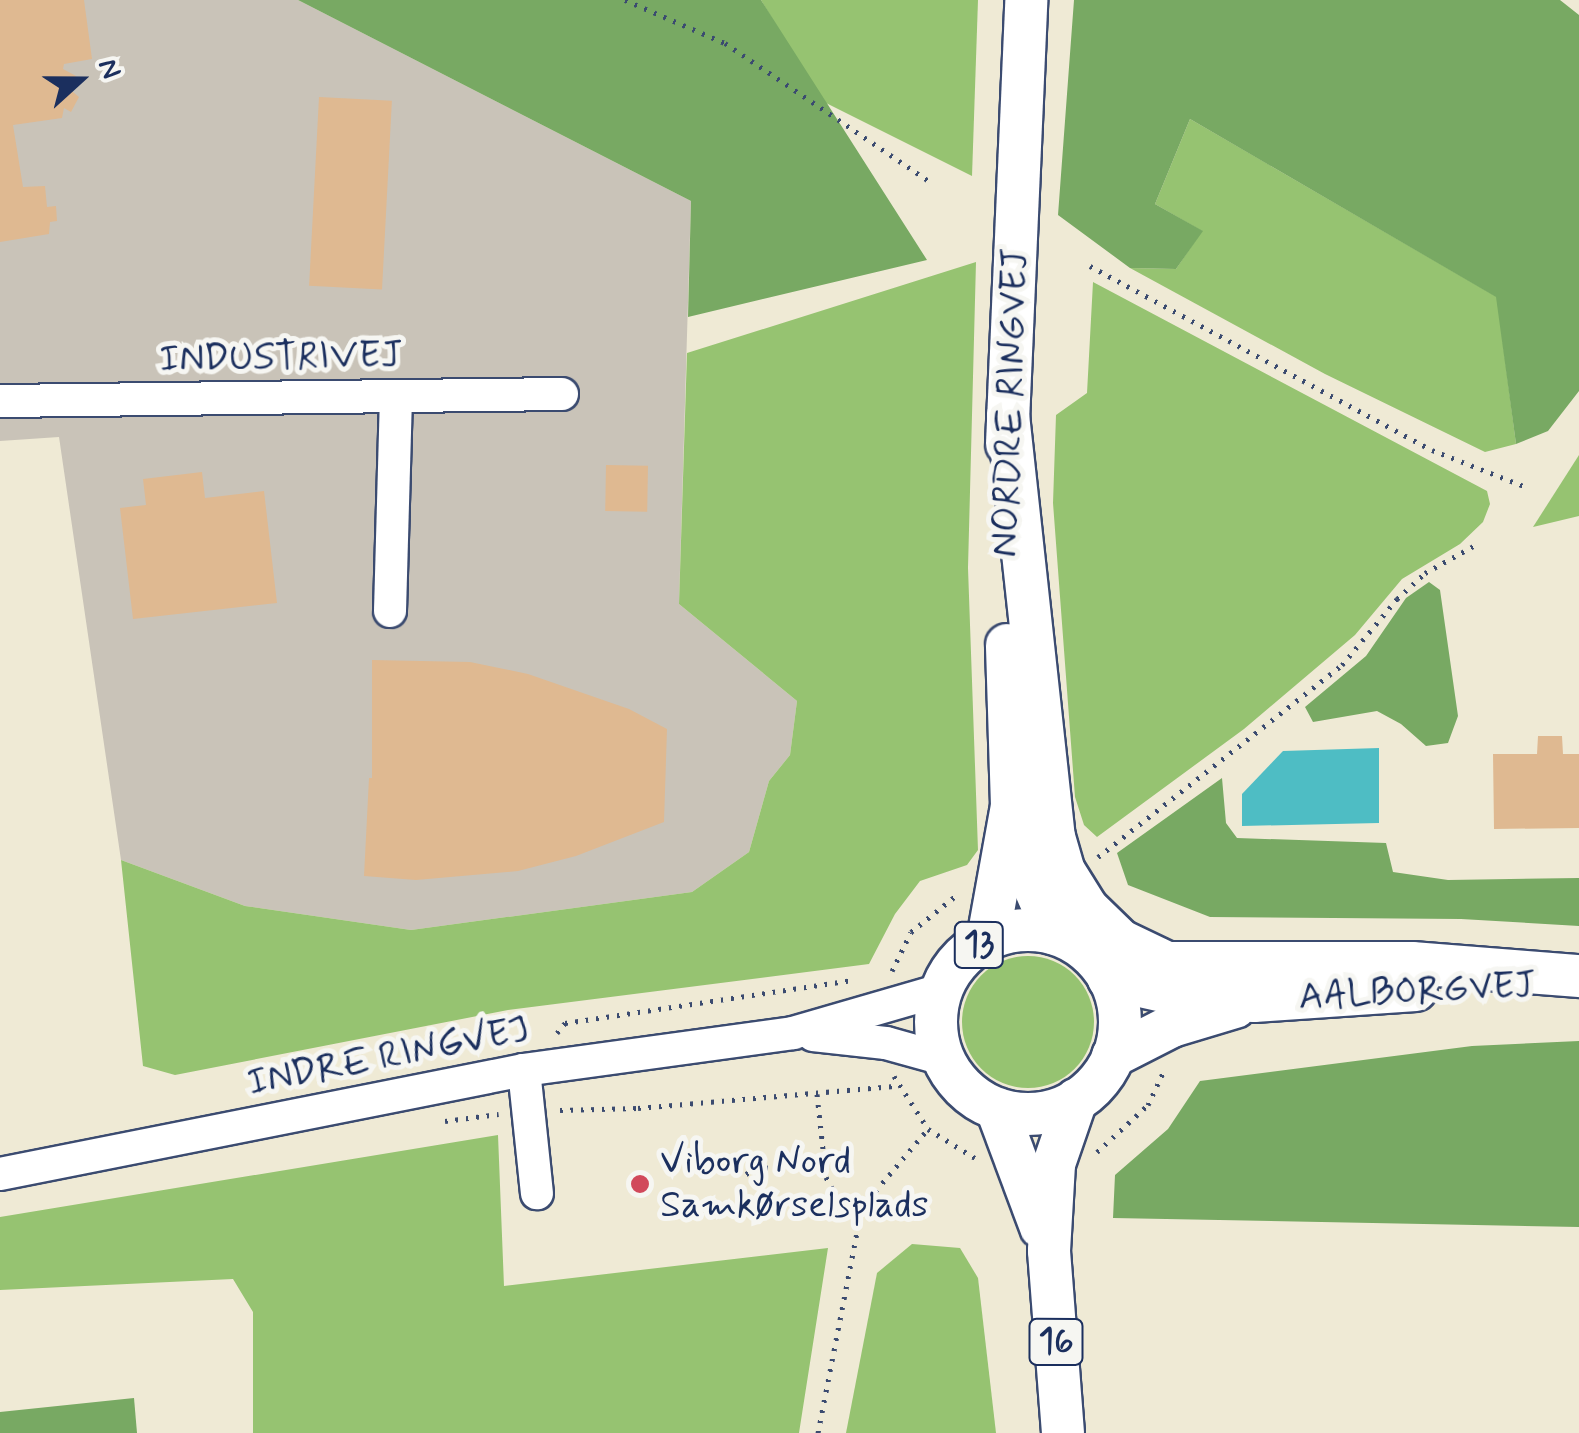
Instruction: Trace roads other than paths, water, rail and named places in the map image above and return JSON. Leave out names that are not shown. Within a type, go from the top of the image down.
[{"type":"main road","name":"NORDRE RINGVEJ","points":[[988,939],[1012,806],[1008,415],[1026,0]]},
{"type":"main road","name":"13","points":[[1008,415],[1054,837],[1064,871],[1087,908],[1121,941],[1166,962],[1412,963],[1579,976]]},
{"type":"main road","name":"NORDRE RINGVEJ","points":[[1012,806],[1030,877],[1055,934]]},
{"type":"main road","name":"13","points":[[944,1060],[936,1013],[942,990],[952,969],[988,939],[1010,932],[1055,934],[1086,952],[1108,979]]},
{"type":"main road","name":"AALBORGVEJ","points":[[1108,979],[1168,992],[1254,1001],[1579,984]]},
{"type":"main road","points":[[944,1060],[965,1090],[996,1109],[1037,1114],[1076,1100],[1104,1073],[1113,1056],[1119,1030],[1118,1004],[1108,979]]},
{"type":"main road","name":"AALBORGVEJ","points":[[1113,1056],[1172,1026],[1254,1001]]},
{"type":"main road","name":"16","points":[[1063,1433],[1049,1251],[1054,1164],[1076,1100]]},
{"type":"main road","name":"16","points":[[996,1109],[1049,1251]]},
{"type":"street","name":"INDUSTRIVEJ","points":[[0,401],[562,394]]},
{"type":"street","points":[[390,610],[396,396]]},
{"type":"street","name":"INDRE RINGVEJ","points":[[0,1174],[524,1070],[793,1033],[942,990]]},
{"type":"street","name":"INDRE RINGVEJ","points":[[793,1033],[886,1043],[944,1060]]},
{"type":"street","points":[[524,1070],[537,1193]]},
{"type":"water","points":[[1379,748],[1379,823],[1242,826],[1242,794],[1283,751]]},
{"type":"place","name":"Viborg Nord Samkørselsplads","points":[[640,1184]]}]
